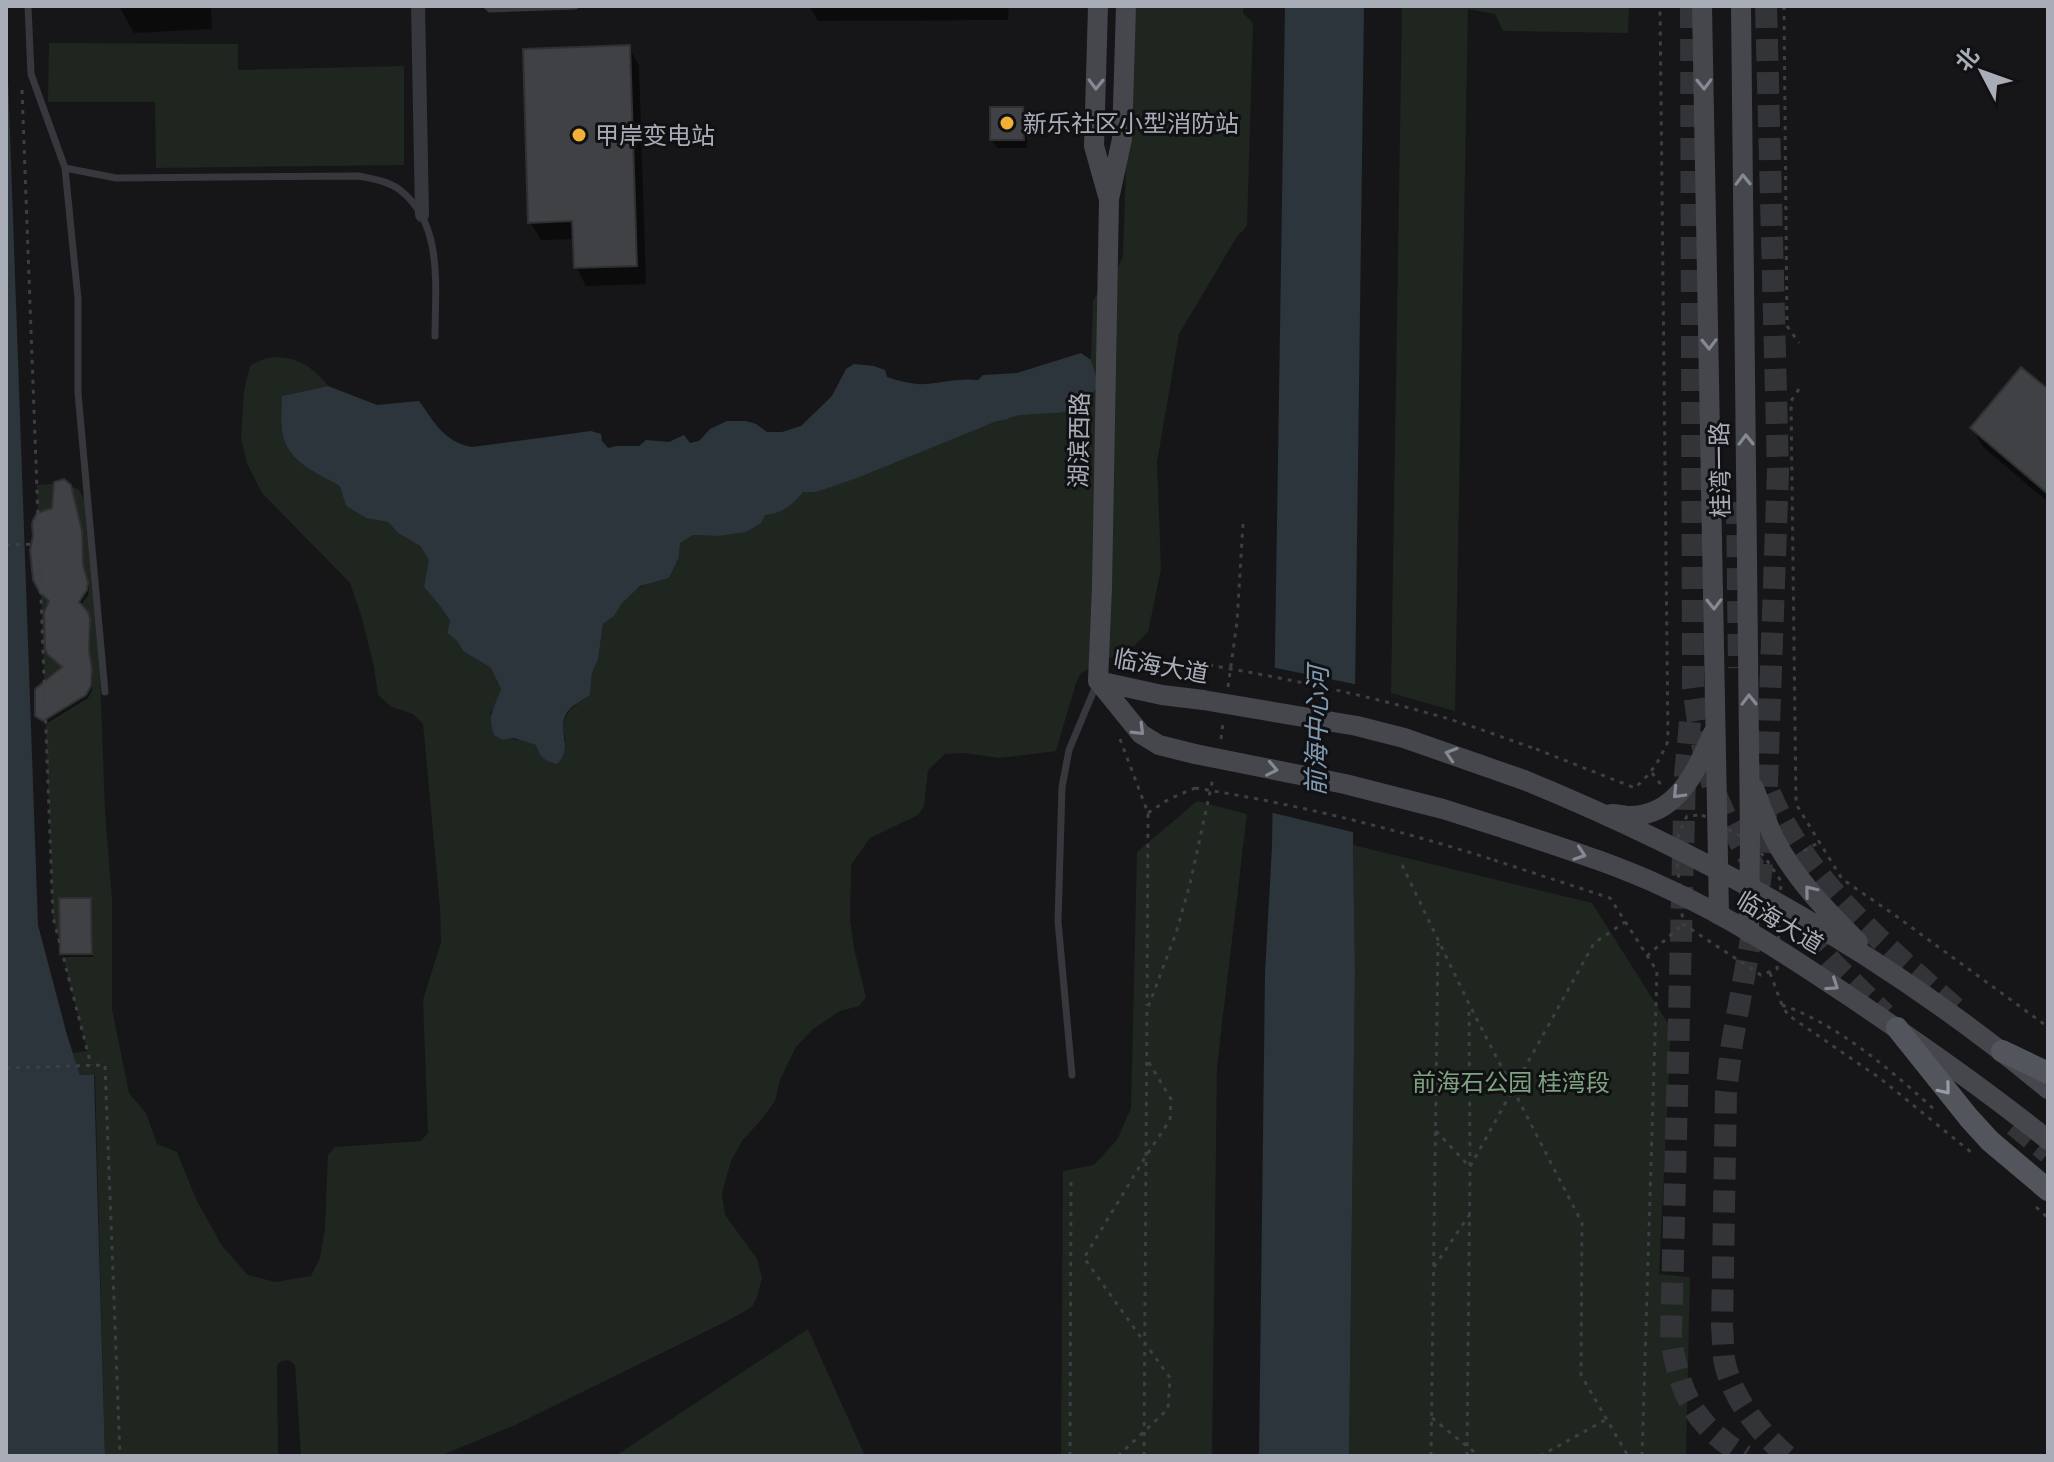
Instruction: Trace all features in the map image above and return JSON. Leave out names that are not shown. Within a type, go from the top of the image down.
[{"type":"main road","name":"湖滨西路","points":[[1098,6],[1094,146],[1109,199]]},
{"type":"main road","name":"湖滨西路","points":[[1098,681],[1109,199],[1122,139],[1126,6]]},
{"type":"main road","name":"桂湾一路","points":[[1702,6],[1719,915]]},
{"type":"main road","name":"桂湾一路","points":[[1741,6],[1749,933]]},
{"type":"main road","name":"临海大道","points":[[1098,681],[1162,695],[1357,726],[1404,738],[1524,780],[1602,812],[1719,871],[1884,967],[2002,1051],[2048,1089]]},
{"type":"main road","name":"临海大道","points":[[1098,681],[1141,734],[1159,745],[1345,784],[1443,809],[1621,868],[1666,887],[1719,915],[1820,977],[1951,1065],[2048,1140]]},
{"type":"main road","points":[[1602,812],[1632,816],[1666,805],[1691,778],[1717,726]]},
{"type":"main road","points":[[1750,778],[1774,838],[1788,862],[1825,910],[1884,967]]},
{"type":"main road","points":[[1897,1028],[2042,1199]]},
{"type":"main road","points":[[2002,1051],[2048,1073]]},
{"type":"street","points":[[418,6],[422,215]]},
{"type":"lane","points":[[28,6],[31,74],[65,168],[78,299],[78,393],[105,692]]},
{"type":"lane","points":[[487,6],[490,9],[575,6]]},
{"type":"lane","points":[[65,168],[116,178],[359,176],[381,180],[399,189],[422,215],[430,235],[434,256],[435,336]]},
{"type":"lane","points":[[1072,1075],[1058,921],[1062,787],[1069,750],[1098,681]]},
{"type":"path","points":[[1209,665],[1323,686],[1452,720],[1635,788],[1659,762],[1668,741],[1660,6]]},
{"type":"path","points":[[1784,6],[1787,326],[1799,343]]},
{"type":"path","points":[[22,86],[53,917],[91,1065]]},
{"type":"path","points":[[1799,389],[1791,401],[1796,804],[1842,879],[2048,1027]]},
{"type":"path","points":[[1227,697],[1237,622],[1243,524]]},
{"type":"path","points":[[6,545],[40,544]]},
{"type":"path","points":[[1220,742],[1225,712]]},
{"type":"path","points":[[1120,740],[1148,813],[1144,1456]]},
{"type":"path","points":[[1147,1010],[1176,933],[1215,771]]},
{"type":"path","points":[[1148,813],[1169,799],[1195,788],[1304,807],[1422,838],[1610,898],[1657,971],[1642,1456]]},
{"type":"path","points":[[1402,865],[1469,1004],[1582,1223],[1581,1375],[1628,1456]]},
{"type":"path","points":[[1470,1167],[1594,943],[1625,922]]},
{"type":"path","points":[[1647,956],[1683,924]]},
{"type":"path","points":[[1431,1456],[1438,939]]},
{"type":"path","points":[[1769,972],[1788,1015],[1881,1079],[1976,1157]]},
{"type":"path","points":[[1467,1456],[1469,1004]]},
{"type":"path","points":[[1782,1005],[1803,1012],[1848,1041],[1936,1111]]},
{"type":"path","points":[[1118,1456],[1168,1409],[1170,1378],[1084,1258],[1170,1120],[1171,1099],[1146,1058]]},
{"type":"path","points":[[6,1068],[105,1065],[120,1456]]},
{"type":"path","points":[[1435,1130],[1470,1167]]},
{"type":"path","points":[[1070,1456],[1071,1181]]},
{"type":"path","points":[[2042,1199],[2048,1218]]},
{"type":"path","points":[[1434,1268],[1470,1214]]},
{"type":"path","points":[[1432,1418],[1479,1456]]},
{"type":"path","points":[[1540,1456],[1607,1419]]},
{"type":"green space","points":[[1131,6],[1243,6],[1243,13],[1253,23],[1247,226],[1236,238],[1179,334],[1157,462],[1161,569],[1148,632],[1134,646],[1081,673],[1056,751],[999,758],[965,753],[945,754],[928,770],[924,806],[918,815],[870,838],[851,865],[850,920],[866,997],[859,1006],[840,1011],[813,1029],[796,1047],[780,1080],[775,1101],[742,1141],[731,1161],[722,1193],[725,1215],[757,1259],[762,1278],[752,1307],[515,1425],[440,1456],[301,1456],[295,1365],[289,1360],[277,1365],[278,1456],[105,1456],[95,1076],[80,1075],[73,1053],[87,1051],[53,917],[37,485],[62,483],[78,489],[85,500],[97,592],[105,811],[112,900],[112,1009],[129,1093],[146,1113],[157,1144],[177,1152],[196,1199],[222,1246],[248,1275],[275,1282],[311,1276],[320,1258],[325,1228],[328,1155],[335,1147],[421,1141],[428,1133],[423,1000],[441,942],[440,907],[423,724],[413,714],[392,707],[378,695],[362,618],[350,583],[262,493],[247,463],[241,438],[244,391],[250,366],[260,360],[282,357],[303,364],[328,386],[282,396],[282,427],[286,445],[306,467],[341,486],[346,506],[366,518],[388,522],[398,533],[420,546],[430,560],[424,587],[450,622],[447,633],[463,651],[491,668],[501,689],[490,713],[503,740],[516,739],[537,745],[538,752],[566,741],[565,718],[590,695],[603,624],[637,589],[669,578],[679,557],[680,543],[692,535],[717,536],[764,515],[803,492],[816,492],[997,421],[1020,415],[1066,412],[1081,404],[1099,386],[1091,360],[1093,301],[1113,278],[1123,256]]},
{"type":"green space","points":[[1402,6],[1629,6],[1628,33],[1503,31],[1495,14],[1468,9],[1455,711],[1391,693]]},
{"type":"green space","points":[[49,43],[238,44],[238,70],[404,66],[404,165],[156,168],[155,102],[48,102]]},
{"type":"green space","points":[[1197,801],[1247,814],[1217,1066],[1212,1456],[1061,1456],[1063,1171],[1094,1165],[1117,1140],[1131,1108],[1137,852]]},
{"type":"green space","name":"前海石公园 桂湾段","points":[[1353,845],[1592,903],[1671,1028],[1659,1274],[1690,1277],[1686,1456],[1349,1456],[1355,970]]},
{"type":"green space","points":[[808,1329],[865,1456],[615,1456]]},
{"type":"water","name":"前海中心河","points":[[1285,6],[1364,6],[1349,1456],[1259,1456],[1265,973],[1272,846]]},
{"type":"water","points":[[6,21],[38,925],[80,1075],[94,1075],[105,1456],[6,1456]]},
{"type":"water","points":[[1081,353],[1091,360],[1099,386],[1073,409],[1019,415],[997,421],[857,478],[816,492],[803,492],[786,508],[765,515],[761,523],[746,532],[693,535],[680,543],[679,557],[669,578],[640,586],[603,624],[590,695],[571,708],[565,717],[564,751],[557,764],[544,758],[536,745],[514,738],[503,740],[494,735],[491,716],[501,689],[491,668],[463,651],[447,633],[450,621],[424,587],[429,560],[420,546],[398,533],[388,522],[366,518],[346,506],[340,486],[306,467],[291,454],[282,426],[282,396],[328,386],[377,405],[419,401],[447,436],[472,447],[591,431],[601,434],[608,448],[639,446],[646,440],[669,442],[684,435],[690,443],[699,441],[710,429],[727,421],[746,421],[767,432],[782,432],[801,426],[832,396],[846,369],[854,364],[885,370],[887,377],[896,380],[926,384],[1017,373]]},
{"type":"pier","points":[[1271,667],[1359,685],[1357,833],[1269,812]]},
{"type":"building","name":"甲岸变电站","points":[[630,45],[637,266],[574,268],[572,221],[528,223],[523,49]]},
{"type":"building","name":"新乐社区小型消防站","points":[[990,107],[1023,107],[1024,140],[990,140]]},
{"type":"building","points":[[2021,367],[2048,389],[2048,494],[1970,428]]},
{"type":"building","points":[[64,479],[71,485],[82,531],[83,565],[88,582],[79,602],[90,619],[91,686],[86,695],[43,721],[35,716],[35,689],[62,667],[47,654],[45,648],[44,612],[49,601],[33,580],[30,550],[32,525],[37,513],[52,508],[54,482]]},
{"type":"building","points":[[59,898],[91,898],[92,954],[60,954]]},
{"type":"tunnel","points":[[1691,6],[1693,687],[1703,749],[1716,794],[1755,868]]},
{"type":"tunnel","points":[[1766,6],[1778,471],[1765,839],[1726,1092],[1722,1327],[1724,1359],[1733,1387],[1757,1425],[1787,1456]]},
{"type":"tunnel","points":[[1737,502],[1739,668]]},
{"type":"tunnel","points":[[1690,722],[1685,775],[1671,1338],[1679,1376],[1692,1407],[1713,1432],[1745,1456]]},
{"type":"tunnel","points":[[1770,793],[1805,856],[1828,885],[1880,939],[1961,1013]]},
{"type":"tunnel","points":[[1785,909],[1833,963],[1885,1014]]},
{"type":"tunnel","points":[[2014,1125],[2048,1153]]},
{"type":"place","name":"新乐社区小型消防站","points":[[1007,123]]},
{"type":"place","name":"甲岸变电站","points":[[579,135]]}]
